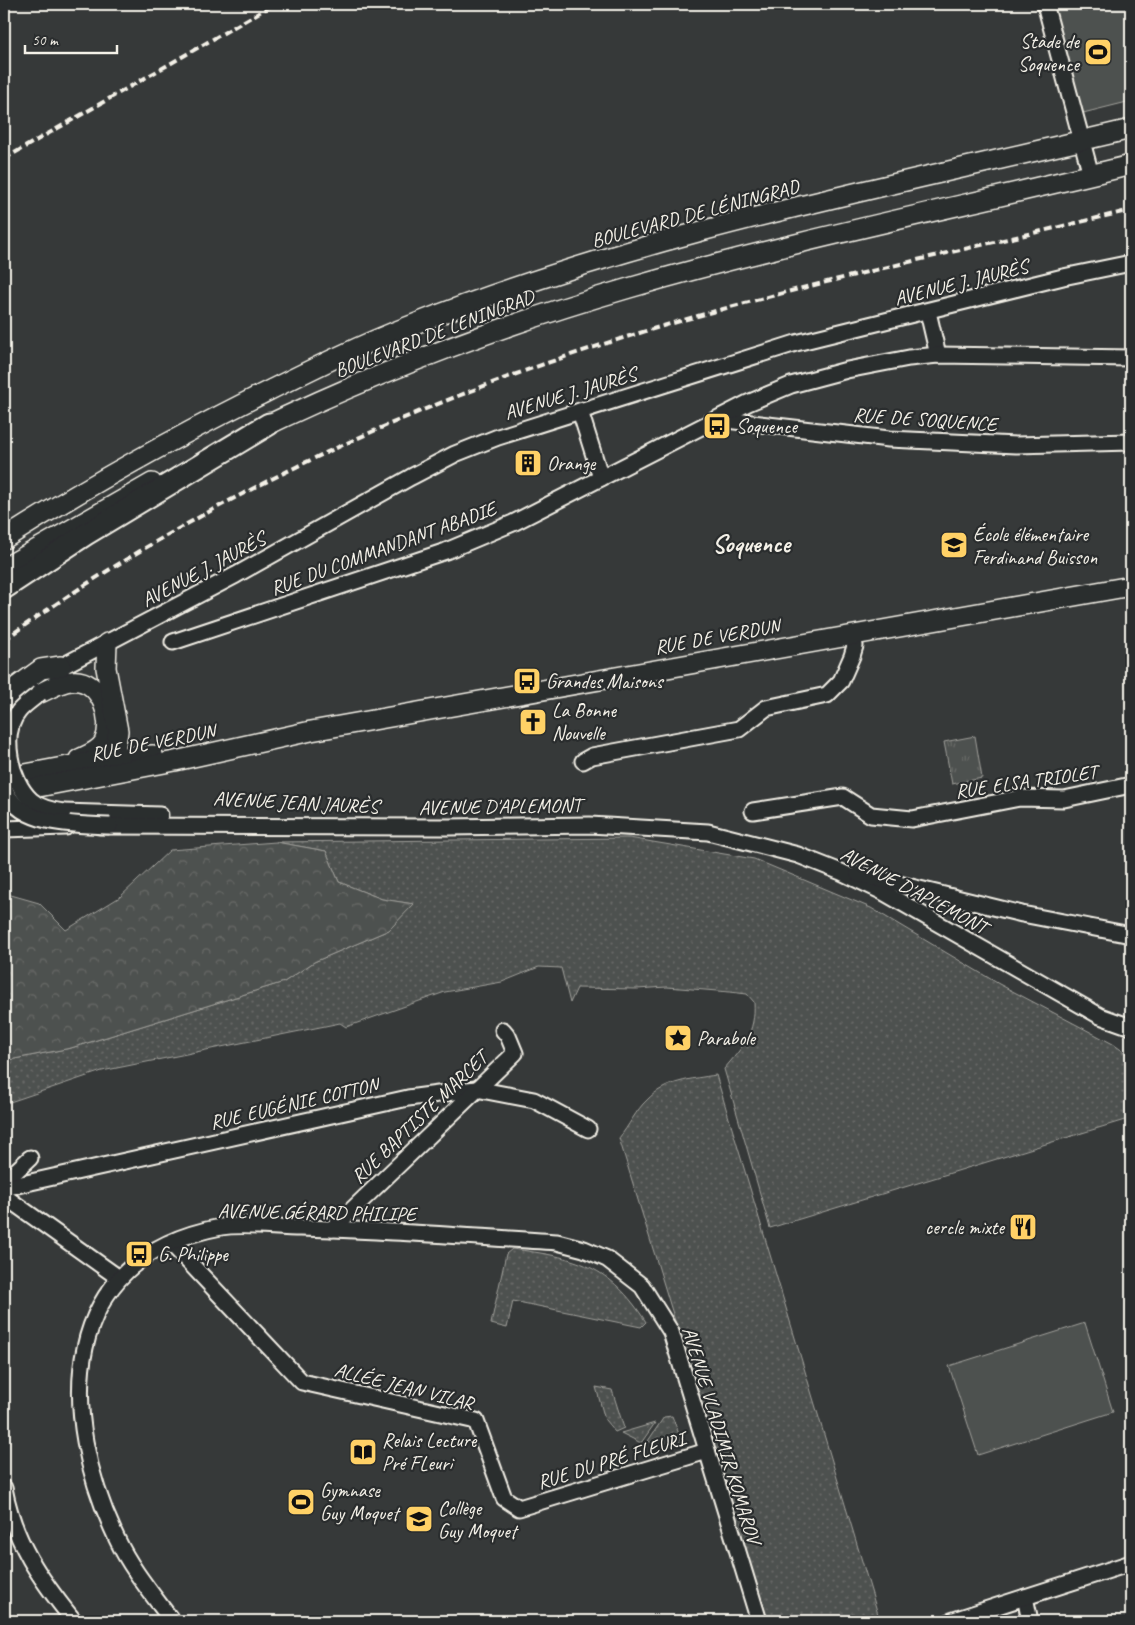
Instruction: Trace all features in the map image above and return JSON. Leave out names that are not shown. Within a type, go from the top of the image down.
[{"type":"highway","points":[[4,588],[86,534],[269,424]]},
{"type":"main road","name":"BOULEVARD DE LÉNINGRAD","points":[[4,539],[115,472],[284,384],[412,324],[521,285],[728,225],[1131,129]]},
{"type":"main road","points":[[1090,175],[1131,165]]},
{"type":"main road","name":"BOULEVARD DE LENINGRAD","points":[[4,568],[175,470],[269,424],[390,370],[539,316],[742,257],[1090,175]]},
{"type":"main road","name":"RUE DE VERDUN","points":[[4,793],[290,737],[311,731],[1131,586]]},
{"type":"main road","points":[[85,778],[106,766],[117,746],[118,731],[106,668],[107,643]]},
{"type":"main road","points":[[4,696],[41,668],[61,666]]},
{"type":"main road","points":[[32,692],[72,681],[86,684],[98,693],[106,712],[107,729],[104,742],[98,749],[59,767]]},
{"type":"main road","points":[[118,731],[122,738],[137,749],[172,753]]},
{"type":"main road","name":"RUE DE VERDUN","points":[[4,778],[111,758],[172,753],[290,731],[311,731]]},
{"type":"street","points":[[1045,4],[1090,175]]},
{"type":"street","name":"AVENUE J. JAURÈS","points":[[61,666],[107,643],[455,454],[498,436],[796,343],[928,312],[1063,277],[1131,263]]},
{"type":"street","points":[[928,312],[938,355]]},
{"type":"street","name":"RUE DU COMMANDANT ABADIE","points":[[173,642],[446,551],[513,523],[791,384],[847,370],[909,358],[938,355],[1131,358]]},
{"type":"street","points":[[580,411],[601,478]]},
{"type":"street","name":"RUE DE SOQUENCE","points":[[718,419],[889,439],[1025,445],[1131,442]]},
{"type":"street","points":[[583,761],[592,756],[739,729],[766,708],[827,695],[841,681],[852,656],[855,646],[853,635]]},
{"type":"street","points":[[4,712],[32,692],[61,666]]},
{"type":"street","name":"AVENUE JEAN JAURÈS","points":[[32,692],[18,712],[10,735],[9,753],[18,784],[31,800],[45,809],[63,812],[394,826]]},
{"type":"street","points":[[4,786],[6,792],[16,804],[46,821],[58,824],[110,826]]},
{"type":"street","name":"RUE ELSA TRIOLET","points":[[753,811],[844,797],[871,815],[912,819],[1020,798],[1064,799],[1131,786]]},
{"type":"street","name":"AVENUE D'APLEMONT","points":[[394,826],[590,825],[708,832],[798,855],[841,872],[883,892],[1100,1016],[1131,1027]]},
{"type":"street","points":[[4,829],[110,826]]},
{"type":"street","name":"AVENUE JEAN JAURÈS","points":[[110,826],[394,826]]},
{"type":"street","points":[[841,872],[868,875],[1022,914],[1131,935]]},
{"type":"street","points":[[1100,1016],[1131,1034]]},
{"type":"street","name":"RUE BAPTISTE MARCET","points":[[332,1229],[515,1053],[508,1036],[503,1030]]},
{"type":"street","name":"RUE EUGÉNIE COTTON","points":[[4,1188],[408,1098],[476,1089],[534,1100],[588,1129]]},
{"type":"street","points":[[4,1182],[30,1158]]},
{"type":"street","points":[[4,1196],[119,1278]]},
{"type":"street","name":"AVENUE GÉRARD PHILIPE","points":[[172,1621],[139,1577],[117,1540],[97,1492],[85,1442],[79,1386],[84,1347],[97,1309],[119,1278],[141,1259],[171,1243],[198,1232],[224,1227],[332,1229],[557,1242],[584,1250],[607,1260],[625,1273]]},
{"type":"street","name":"ALLÉE JEAN VILAR","points":[[171,1243],[302,1382],[476,1421],[504,1498],[519,1508],[528,1506]]},
{"type":"street","name":"AVENUE VLADIMIR KOMAROV","points":[[625,1273],[642,1286],[671,1332],[759,1621]]},
{"type":"street","name":"RUE DU PRÉ FLEURI","points":[[528,1506],[706,1451]]},
{"type":"street","points":[[4,1488],[8,1512],[29,1560],[45,1586],[74,1621]]},
{"type":"street","points":[[952,1621],[1131,1562]]},
{"type":"street","points":[[1025,1597],[1030,1621]]},
{"type":"green space","name":"Stade de Soquence","points":[[1053,4],[1131,4],[1131,101],[1079,114]]},
{"type":"green space","points":[[975,736],[982,778],[952,784],[944,742]]},
{"type":"green space","points":[[629,838],[754,859],[871,908],[999,984],[1113,1044],[1131,1057],[1131,1120],[1128,1119],[770,1228],[724,1069],[747,1038],[753,1022],[754,1002],[747,994],[667,987],[637,989],[577,988],[570,1003],[561,968],[539,967],[502,982],[445,992],[346,1027],[340,1023],[102,1071],[4,1104],[4,1061],[71,1048],[284,982],[314,962],[389,930],[413,904],[382,899],[339,882],[326,851],[276,842]]},
{"type":"green space","points":[[276,842],[326,851],[339,882],[382,899],[414,904],[389,930],[314,962],[284,982],[71,1048],[4,1061],[4,893],[39,903],[66,930],[120,897],[170,850]]},
{"type":"green space","points":[[716,1075],[880,1621],[767,1621],[619,1138],[639,1108],[654,1094],[679,1082]]},
{"type":"green space","points":[[512,1249],[555,1256],[590,1267],[605,1276],[619,1288],[633,1303],[646,1322],[641,1327],[513,1301],[507,1328],[491,1324],[506,1254]]},
{"type":"green space","points":[[1085,1323],[1113,1412],[978,1455],[949,1366]]},
{"type":"green space","points":[[596,1387],[612,1390],[624,1428],[615,1432],[605,1420]]},
{"type":"green space","points":[[672,1416],[682,1442],[662,1449],[648,1441],[664,1417]]},
{"type":"green space","points":[[655,1423],[641,1443],[621,1433]]},
{"type":"railway","points":[[4,159],[274,4]]},
{"type":"railway","points":[[4,640],[144,548],[217,507],[369,433],[446,401],[525,371],[669,324],[867,272],[1131,210]]},
{"type":"place","name":"Stade de Soquence","points":[[1098,52]]},
{"type":"place","name":"Soquence","points":[[717,426]]},
{"type":"place","name":"Orange","points":[[528,463]]},
{"type":"place","name":"École élémentaire Ferdinand Buisson","points":[[954,545]]},
{"type":"place","name":"Grandes Maisons","points":[[527,681]]},
{"type":"place","name":"La Bonne Nouvelle","points":[[533,722]]},
{"type":"place","name":"Parabole","points":[[678,1038]]},
{"type":"place","name":"cercle mixte","points":[[1023,1227]]},
{"type":"place","name":"G. Philippe","points":[[139,1254]]},
{"type":"place","name":"Relais Lecture Pré FLeuri","points":[[363,1452]]},
{"type":"place","name":"Gymnase Guy Moquet","points":[[301,1502]]},
{"type":"place","name":"Collège Guy Moquet","points":[[419,1519]]},
{"type":"district","name":"Soquence","points":[[751,543]]}]
